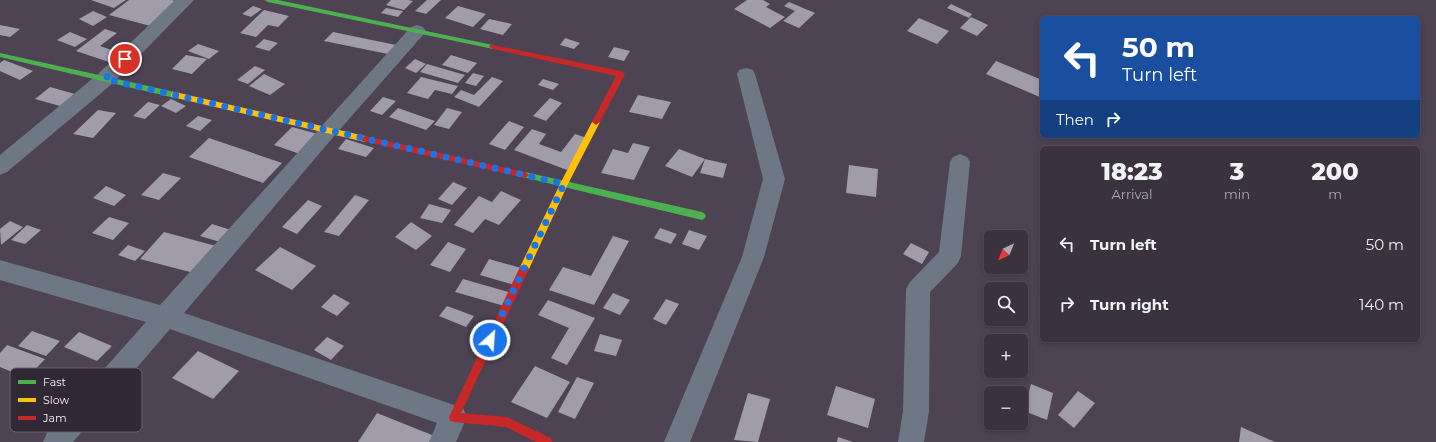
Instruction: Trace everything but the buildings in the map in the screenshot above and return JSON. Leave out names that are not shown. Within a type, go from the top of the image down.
[{"type":"street","points":[[0,167],[105,79],[184,0]]},
{"type":"street","points":[[268,0],[621,74],[564,184],[442,442]]},
{"type":"street","points":[[121,368],[328,130],[417,31]]},
{"type":"street","points":[[0,55],[702,216]]},
{"type":"street","points":[[677,442],[754,257],[774,179],[746,74]]},
{"type":"street","points":[[911,442],[916,411],[918,289],[950,256],[960,162]]},
{"type":"street","points":[[0,270],[166,317],[454,417],[507,422],[547,442]]},
{"type":"street","points":[[56,442],[65,432]]},
{"type":"traffic: fast","points":[[268,0],[493,47]]},
{"type":"traffic: fast","points":[[0,55],[175,95]]},
{"type":"traffic: fast","points":[[525,175],[702,216]]},
{"type":"traffic: slow","points":[[175,95],[365,139]]},
{"type":"traffic: slow","points":[[524,269],[564,184],[596,122]]},
{"type":"traffic: jam","points":[[493,47],[621,74],[596,122]]},
{"type":"traffic: jam","points":[[365,139],[525,175]]},
{"type":"traffic: jam","points":[[524,269],[454,417],[507,422],[547,442]]},
{"type":"route","points":[[125,59],[105,79],[564,184],[490,340]]}]
